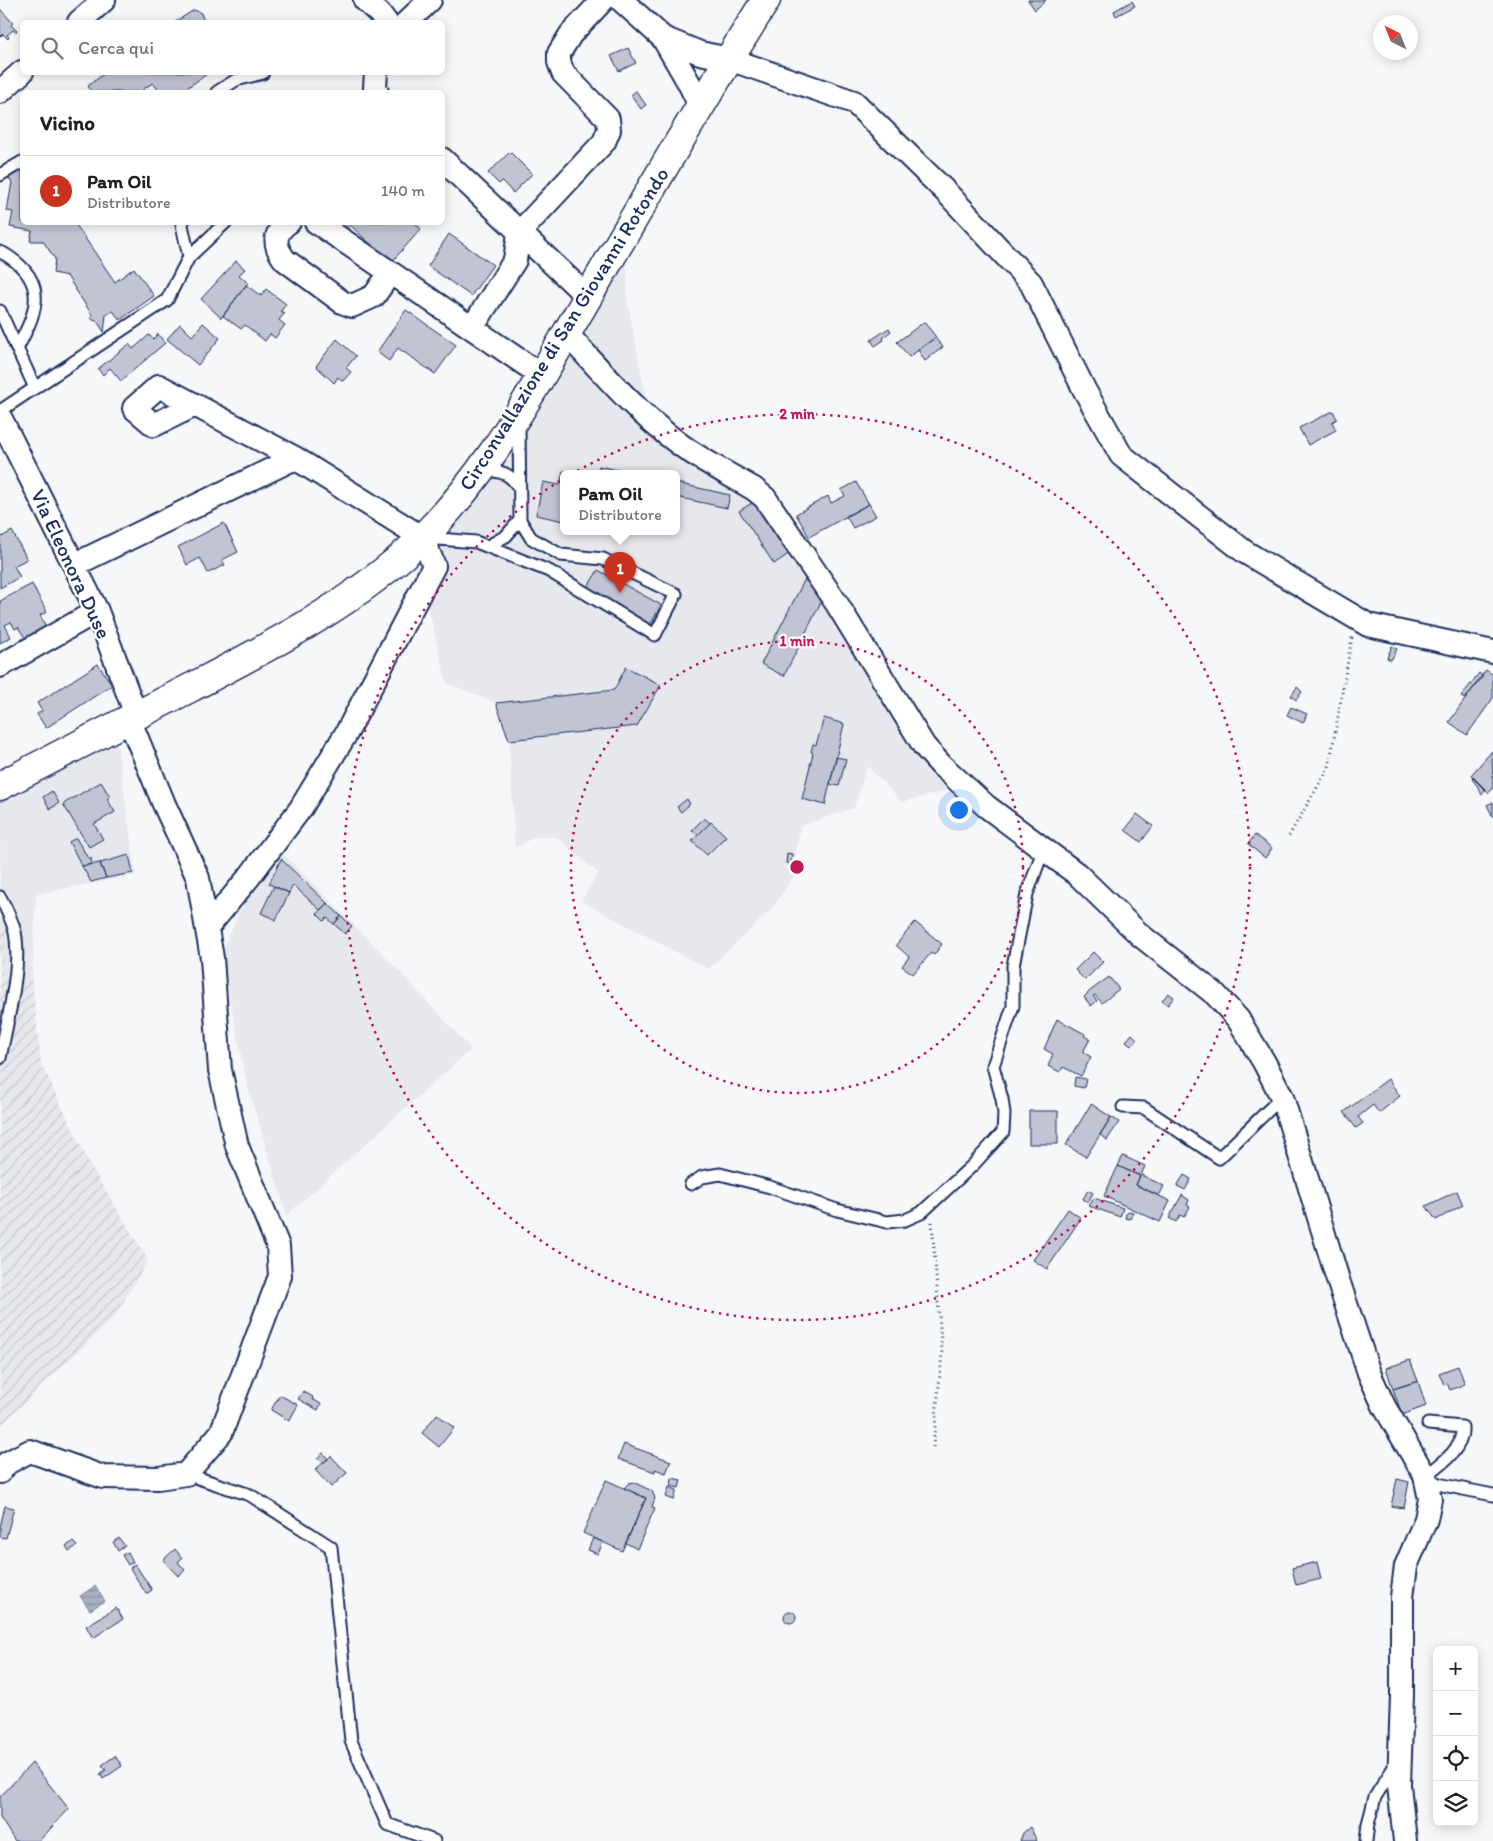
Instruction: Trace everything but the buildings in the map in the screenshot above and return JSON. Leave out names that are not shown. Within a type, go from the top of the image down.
[{"type":"main road","name":"Circonvallazione di San Giovanni Rotondo","points":[[0,786],[253,655],[330,610],[371,581],[423,538],[453,507],[482,469],[541,376],[700,106],[766,0]]},
{"type":"street","points":[[81,20],[104,0]]},
{"type":"street","points":[[365,0],[384,20]]},
{"type":"street","points":[[409,20],[430,0]]},
{"type":"street","points":[[472,328],[515,260],[519,233],[604,142],[609,130],[608,119],[563,73],[559,62],[559,53],[564,43],[603,0]]},
{"type":"street","points":[[620,0],[664,38],[700,52],[729,59],[854,102],[946,192],[1031,283],[1085,391],[1121,455],[1245,552],[1368,625],[1493,652]]},
{"type":"street","points":[[664,38],[700,106]]},
{"type":"street","points":[[0,92],[20,74]]},
{"type":"street","points":[[376,75],[376,90]]},
{"type":"street","points":[[445,162],[588,296]]},
{"type":"street","points":[[285,225],[277,235],[276,244],[278,251],[285,260],[342,302],[352,306],[374,296],[390,273]]},
{"type":"street","points":[[320,225],[541,376]]},
{"type":"street","points":[[566,333],[648,419],[680,444],[754,489],[765,498],[837,604],[924,746],[941,765],[986,806],[1077,874],[1140,935],[1215,994],[1238,1019],[1264,1062],[1282,1097],[1336,1274],[1369,1373],[1384,1406],[1425,1476],[1430,1499],[1426,1519],[1406,1566],[1402,1597],[1402,1694],[1399,1785],[1405,1841]]},
{"type":"street","points":[[195,405],[295,458],[423,538],[434,566],[347,732],[301,808],[249,877],[206,928]]},
{"type":"street","name":"Via Eleonora Duse","points":[[0,416],[97,612],[132,717],[164,804],[198,878],[212,958],[220,1070],[237,1146],[278,1246],[280,1276],[221,1432],[186,1474]]},
{"type":"street","points":[[74,565],[295,458]]},
{"type":"street","points":[[0,666],[97,612]]},
{"type":"street","points":[[0,1472],[7,1463],[30,1451],[103,1477],[158,1478],[186,1474]]},
{"type":"lane","points":[[220,90],[236,80],[255,75]]},
{"type":"lane","points":[[0,175],[20,163]]},
{"type":"lane","points":[[182,225],[189,258]]},
{"type":"lane","points":[[0,411],[168,300],[189,258],[223,225]]},
{"type":"lane","points":[[0,252],[23,268],[31,280],[36,293],[32,321],[17,349]]},
{"type":"lane","points":[[0,311],[35,388]]},
{"type":"lane","points":[[423,538],[476,542],[549,571],[655,635],[676,594],[603,558],[561,555],[531,538],[520,520],[518,412]]},
{"type":"lane","points":[[482,469],[507,474],[514,478],[519,488]]},
{"type":"lane","points":[[488,546],[506,536],[520,520]]},
{"type":"lane","points":[[691,1184],[702,1177],[720,1174],[770,1187],[837,1210],[887,1222],[904,1220],[921,1213],[973,1165],[1003,1132],[1004,1114],[1002,1099],[993,1066],[1013,1006],[1013,966],[1027,894],[1044,848]]},
{"type":"lane","points":[[0,897],[10,914],[15,933],[16,947],[15,980],[0,1058]]},
{"type":"lane","points":[[1123,1107],[1144,1108],[1219,1158],[1282,1097]]},
{"type":"lane","points":[[1428,1424],[1462,1427],[1463,1434],[1458,1445],[1446,1460],[1425,1476],[1443,1486],[1493,1495]]},
{"type":"lane","points":[[186,1474],[250,1495],[331,1547],[350,1741],[387,1824],[434,1841]]},
{"type":"lane","points":[[1366,1841],[1368,1824],[1375,1798],[1400,1758]]},
{"type":"path","points":[[1289,836],[1329,767],[1355,618]]},
{"type":"path","points":[[933,1201],[932,1223],[942,1354],[933,1447]]},
{"type":"shaded area","points":[[605,243],[627,263],[627,298],[646,398],[669,425],[769,491],[957,788],[902,802],[867,766],[854,808],[800,826],[793,877],[770,911],[708,969],[581,901],[598,873],[557,837],[534,837],[515,848],[509,740],[496,703],[447,683],[419,571],[388,554],[437,505],[467,469]]},
{"type":"shaded area","points":[[116,736],[136,875],[36,894],[32,981],[2,980],[6,932],[0,924],[0,797]]},
{"type":"shaded area","points":[[281,852],[386,957],[471,1049],[287,1215],[247,1085],[221,952],[244,903]]},
{"type":"shaded area","points":[[0,924],[6,932],[2,980],[32,981],[41,1063],[89,1163],[148,1260],[116,1315],[0,1426]]},
{"type":"water","points":[[95,1586],[105,1601],[90,1610],[80,1596]]},
{"type":"place","name":"Pam Oil","points":[[620,593]]}]
